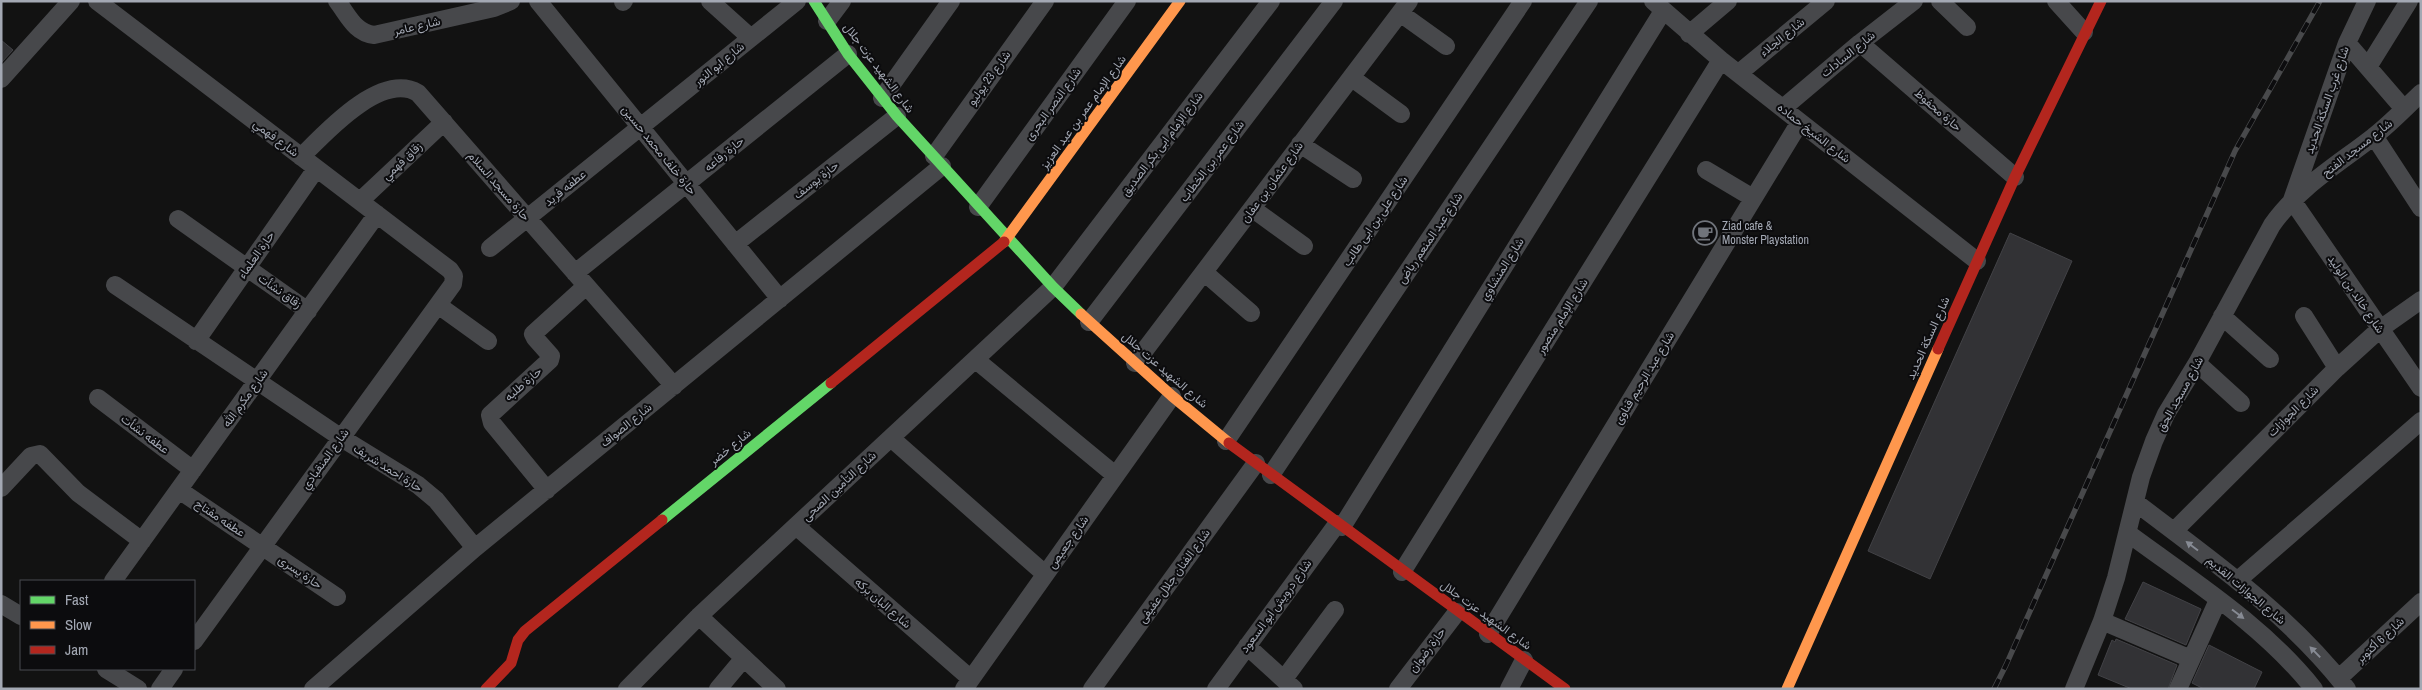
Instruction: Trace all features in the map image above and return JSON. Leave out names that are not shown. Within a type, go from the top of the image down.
[{"type":"street","points":[[1,79],[71,1]]},
{"type":"street","name":"شارع فهمي","points":[[97,1],[450,270],[454,276]]},
{"type":"street","name":"شارع عامر","points":[[337,1],[356,28],[374,35],[494,8],[511,1]]},
{"type":"street","name":"حارة خلف محمد حسين","points":[[538,1],[780,299]]},
{"type":"street","points":[[710,1],[751,38]]},
{"type":"street","name":"شارع ابو النور","points":[[640,127],[797,1]]},
{"type":"street","name":"شارع الشهيد عزت جلال","points":[[814,1],[848,54],[897,116],[978,207],[1053,287],[1089,322],[1226,441],[1402,572],[1565,689]]},
{"type":"street","points":[[827,21],[842,1]]},
{"type":"street","points":[[882,98],[950,1]]},
{"type":"street","name":"شارع 23 يوليو","points":[[938,161],[1045,1]]},
{"type":"street","name":"شارع النصر البحرى","points":[[978,207],[1127,1]]},
{"type":"street","name":"شارع الإمام عمر بن عبد العزيز","points":[[1008,239],[1180,1]]},
{"type":"street","name":"شارع الإمام ابى بكر الصديق","points":[[1053,287],[1271,1]]},
{"type":"street","name":"شارع عمر بن الخطاب","points":[[1089,322],[1334,1]]},
{"type":"street","name":"شارع على بن ابى طالب","points":[[1226,441],[1523,1]]},
{"type":"street","name":"شارع عبد المنعم رياض","points":[[1271,475],[1589,1]]},
{"type":"street","points":[[1689,34],[1728,1]]},
{"type":"street","name":"شارع الجلاء","points":[[1739,73],[1826,1]]},
{"type":"street","name":"شارع السادات","points":[[1783,108],[1860,43],[1914,1]]},
{"type":"street","points":[[1940,1],[1967,27]]},
{"type":"street","points":[[2056,1],[2084,32]]},
{"type":"street","name":"شارع السكة الحديد","points":[[1787,689],[2015,177],[2084,32],[2101,1]]},
{"type":"street","name":"شارع غرب السكة الحديد","points":[[2292,200],[2347,43],[2367,1]]},
{"type":"street","points":[[2368,67],[2409,1]]},
{"type":"street","name":"شارع الشيخ حماده","points":[[1658,6],[1721,60],[1978,261]]},
{"type":"street","name":"شارع المنشاوي","points":[[1339,525],[1658,6]]},
{"type":"street","points":[[1404,7],[1446,46]]},
{"type":"street","name":"شارع عثمان بن عفان","points":[[1135,363],[1404,7]]},
{"type":"street","name":"حارة محفوظ","points":[[1860,43],[2015,177]]},
{"type":"street","points":[[2347,43],[2404,109]]},
{"type":"street","name":"حارة رفاعه","points":[[581,279],[686,184],[848,54]]},
{"type":"street","name":"شارع الإمام منصور","points":[[1402,572],[1721,60]]},
{"type":"street","points":[[1352,78],[1400,114]]},
{"type":"street","name":"حارة مسجد السلام","points":[[301,156],[355,107],[396,87],[411,89],[418,93],[674,386]]},
{"type":"street","name":"شارع مسجد الفتح","points":[[2292,200],[2374,136],[2421,93]]},
{"type":"street","name":"حارة يوسف","points":[[735,244],[897,116]]},
{"type":"street","name":"زقاق فهمي","points":[[360,201],[444,122]]},
{"type":"street","name":"شارع عبد الرحيم قناوى","points":[[1488,634],[1800,122]]},
{"type":"street","name":"عطفه فريد","points":[[490,248],[640,127]]},
{"type":"street","points":[[2374,136],[2420,206]]},
{"type":"street","points":[[1300,144],[1353,179]]},
{"type":"street","name":"شارع الصواف","points":[[313,689],[475,548],[780,299],[938,161]]},
{"type":"street","name":"حارة العلماء","points":[[196,341],[316,169]]},
{"type":"street","points":[[1706,170],[1753,198]]},
{"type":"street","name":"شارع مسجد الحق","points":[[2074,689],[2102,621],[2129,534],[2141,476],[2166,414],[2197,363],[2272,225],[2292,200]]},
{"type":"street","name":"شارع خالد بن الوليد","points":[[2292,200],[2421,388]]},
{"type":"street","points":[[1253,209],[1304,246]]},
{"type":"street","name":"شارع مكرم الله","points":[[114,580],[377,214]]},
{"type":"street","name":"زقاق نشأت","points":[[178,219],[308,311]]},
{"type":"street","name":"شارع خضر","points":[[486,689],[511,663],[518,640],[525,631],[1008,239]]},
{"type":"street","points":[[1205,272],[1251,313]]},
{"type":"street","name":"شارع المنقبادي","points":[[195,640],[340,437],[453,284],[454,276]]},
{"type":"street","name":"حارة طلبه","points":[[547,490],[492,423],[490,415],[550,360],[551,356],[533,334],[581,279]]},
{"type":"street","name":"حارة احمد شريف","points":[[115,285],[256,382],[427,492],[475,548]]},
{"type":"street","name":"شارع التأمين الصحى","points":[[627,689],[699,616],[1053,287]]},
{"type":"street","name":"شارع الجوازات","points":[[2174,531],[2337,368],[2380,329],[2421,300]]},
{"type":"street","points":[[438,304],[488,341]]},
{"type":"street","points":[[2222,316],[2270,359]]},
{"type":"street","points":[[2304,316],[2337,368]]},
{"type":"street","points":[[976,360],[1115,475]]},
{"type":"street","points":[[2197,363],[2241,403]]},
{"type":"street","name":"شارع جعيص","points":[[967,684],[1172,396]]},
{"type":"street","name":"عطفه نشأت","points":[[98,398],[193,470]]},
{"type":"street","points":[[2238,580],[2421,421]]},
{"type":"street","points":[[891,438],[1045,574]]},
{"type":"street","points":[[1,488],[31,456],[40,454],[78,493],[142,541]]},
{"type":"street","name":"شارع الفنان جلال عفيفى","points":[[1092,689],[1256,463]]},
{"type":"street","name":"عطفه مفتاح","points":[[179,490],[262,546]]},
{"type":"street","name":"شارع الجوازات القديم","points":[[2135,502],[2238,580],[2290,627],[2343,683]]},
{"type":"street","name":"شارع درويش ابو السعود","points":[[1216,689],[1339,525]]},
{"type":"street","name":"شارع البان بركه","points":[[796,526],[967,684]]},
{"type":"street","name":"شارع الجوازات القديم","points":[[2129,534],[2241,616],[2283,653],[2314,689]]},
{"type":"street","name":"حارة يسرى","points":[[262,546],[338,597]]},
{"type":"street","points":[[2178,689],[2218,600]]},
{"type":"street","name":"شارع 6 أكتوبر","points":[[2343,683],[2421,602]]},
{"type":"street","points":[[1,604],[20,615]]},
{"type":"street","points":[[1247,646],[1289,684],[1335,610]]},
{"type":"street","name":"حارة رضوان","points":[[1398,689],[1457,612]]},
{"type":"street","points":[[699,616],[776,689]]},
{"type":"street","points":[[2102,621],[2191,659]]},
{"type":"street","points":[[718,689],[744,658]]},
{"type":"street","points":[[1509,689],[1524,660]]},
{"type":"street","points":[[108,670],[138,689]]},
{"type":"street","points":[[160,689],[173,670]]},
{"type":"building","points":[[1,40],[13,50],[1,63]]},
{"type":"building","points":[[2010,233],[2072,261],[1930,579],[1868,551]]},
{"type":"building","points":[[2143,582],[2201,609],[2186,645],[2125,619]]},
{"type":"building","points":[[2116,639],[2177,665],[2168,689],[2132,689],[2098,675],[2112,640],[2115,642]]},
{"type":"building","points":[[2209,645],[2262,672],[2254,689],[2204,689],[2192,683]]},
{"type":"railway","points":[[1994,689],[2235,151],[2320,1]]},
{"type":"traffic: fast","points":[[814,1],[848,54],[897,116],[1053,287],[1081,314]]},
{"type":"traffic: fast","points":[[662,520],[831,383]]},
{"type":"traffic: slow","points":[[1004,242],[1180,1]]},
{"type":"traffic: slow","points":[[1081,314],[1172,396],[1229,443]]},
{"type":"traffic: slow","points":[[1787,689],[1938,349]]},
{"type":"traffic: jam","points":[[1938,349],[2015,177],[2101,1]]},
{"type":"traffic: jam","points":[[831,383],[1004,242]]},
{"type":"traffic: jam","points":[[1229,443],[1565,689]]},
{"type":"traffic: jam","points":[[486,689],[511,663],[518,640],[525,631],[662,520]]},
{"type":"place","name":"Ziad cafe & Monster Playstation","points":[[1705,233]]}]
